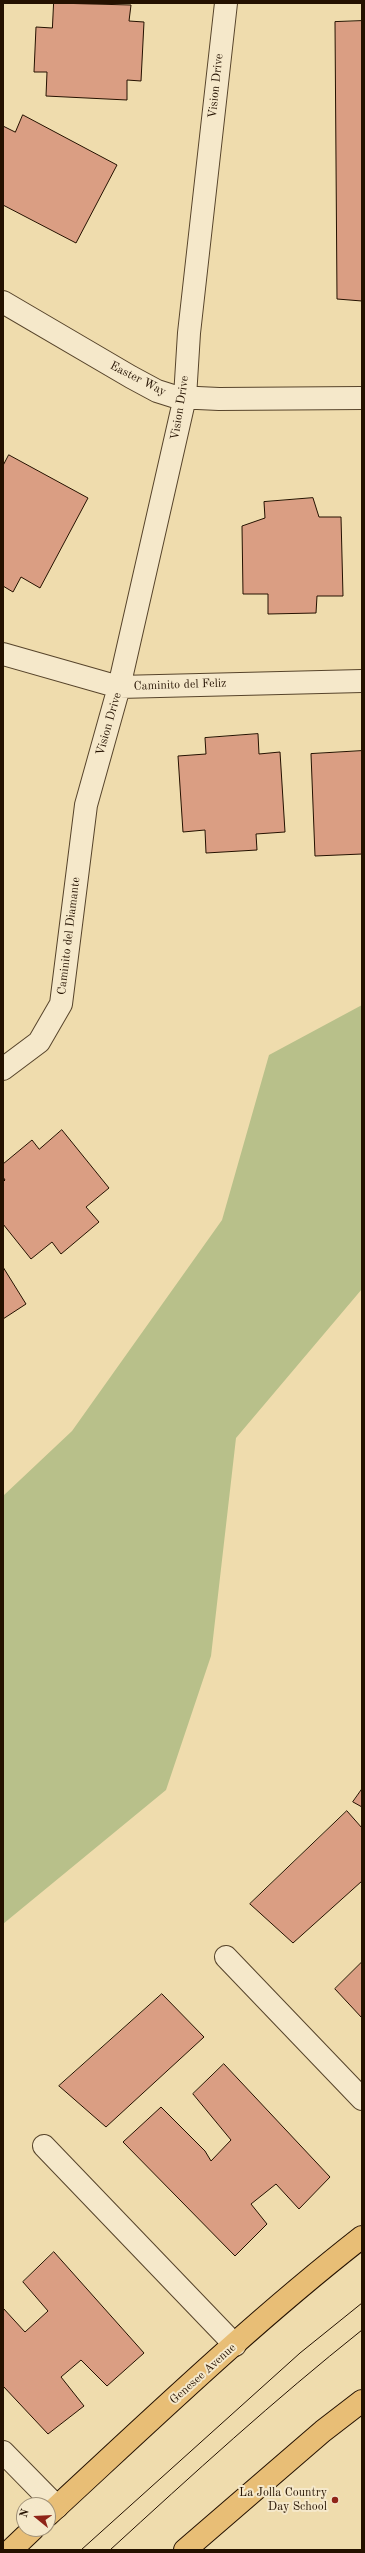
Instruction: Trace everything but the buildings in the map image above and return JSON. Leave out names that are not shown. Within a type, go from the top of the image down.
[{"type":"main road","name":"Genesee Avenue","points":[[56,2508],[235,2345],[321,2269],[362,2237]]},
{"type":"main road","points":[[186,2550],[323,2431],[362,2401]]},
{"type":"main road","points":[[11,2550],[25,2537]]},
{"type":"street","name":"Vision Drive","points":[[86,805],[119,687],[184,397],[189,333],[226,3]]},
{"type":"street","name":"Easter Way","points":[[3,302],[157,391],[184,397],[362,398]]},
{"type":"street","name":"Caminito del Feliz","points":[[3,654],[119,687],[362,681]]},
{"type":"street","name":"Caminito del Diamante","points":[[3,1069],[39,1042],[61,1004],[86,805]]},
{"type":"street","points":[[226,1957],[362,2099]]},
{"type":"street","points":[[44,2146],[235,2345]]},
{"type":"street","points":[[3,2452],[41,2497]]},
{"type":"green space","points":[[362,1005],[362,1289],[236,1438],[211,1656],[166,1790],[3,1924],[3,1496],[72,1431],[222,1220],[269,1055]]},
{"type":"tram line","points":[[81,2550],[300,2353],[362,2303]]},
{"type":"tram line","points":[[110,2550],[265,2411],[362,2330]]},
{"type":"place","name":"La Jolla Country Day School","points":[[335,2500]]}]
